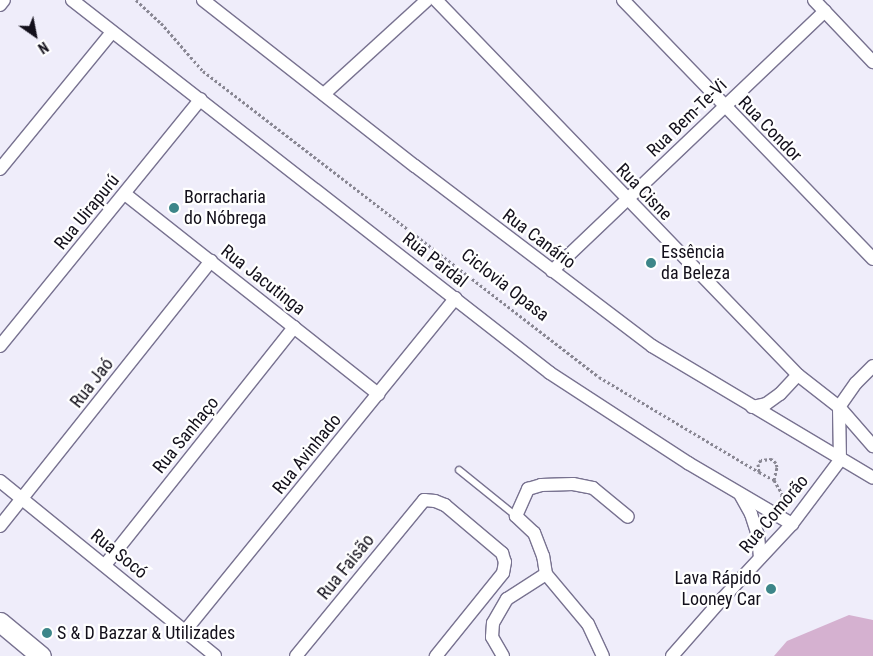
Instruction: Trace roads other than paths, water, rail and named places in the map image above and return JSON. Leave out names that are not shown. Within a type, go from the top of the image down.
[{"type":"street","points":[[0,5],[4,0]]},
{"type":"street","name":"Rua Pardal","points":[[72,0],[550,373],[688,463],[792,524]]},
{"type":"street","name":"Rua Canário","points":[[203,0],[552,271],[652,346],[873,478]]},
{"type":"street","points":[[215,9],[225,0]]},
{"type":"street","points":[[324,94],[427,0]]},
{"type":"street","name":"Rua Cisne","points":[[436,0],[798,375],[839,407],[873,446]]},
{"type":"street","name":"Rua Condor","points":[[623,0],[873,260]]},
{"type":"street","points":[[814,0],[873,62]]},
{"type":"street","name":"Rua Bem-Te-Vi","points":[[552,271],[825,11]]},
{"type":"street","points":[[0,169],[112,32]]},
{"type":"street","name":"Rua Uirapurú","points":[[0,346],[201,99]]},
{"type":"street","name":"Rua Jacutinga","points":[[125,194],[378,394]]},
{"type":"street","name":"Rua Jaó","points":[[0,526],[211,262]]},
{"type":"street","name":"Rua Avinhado","points":[[185,631],[456,298]]},
{"type":"street","name":"Rua Sanhaço","points":[[105,565],[294,327]]},
{"type":"street","points":[[840,460],[839,407],[856,383],[873,366]]},
{"type":"street","points":[[752,407],[766,404],[785,390],[798,375]]},
{"type":"street","name":"Rua Comorão","points":[[672,656],[792,524],[840,460]]},
{"type":"street","name":"Rua Socó","points":[[0,481],[215,656]]},
{"type":"street","points":[[603,656],[588,624],[546,574],[543,556],[534,533],[516,516],[528,489],[541,485],[573,484],[593,488],[628,517]]},
{"type":"street","points":[[739,492],[752,514],[758,535],[760,558]]},
{"type":"street","name":"Rua Faisão","points":[[296,656],[424,500],[435,501],[445,506],[502,553],[505,562],[503,573],[436,656]]},
{"type":"street","points":[[504,656],[492,637],[492,623],[507,599],[546,574]]},
{"type":"street","points":[[0,622],[41,656]]},
{"type":"lane","points":[[459,470],[516,516]]},
{"type":"place","name":"Borracharia do Nóbrega","points":[[174,208]]},
{"type":"place","name":"Essência da Beleza","points":[[651,263]]},
{"type":"place","name":"Lava Rápido Looney Car","points":[[771,589]]},
{"type":"place","name":"S & D Bazzar & Utilizades","points":[[47,633]]}]
